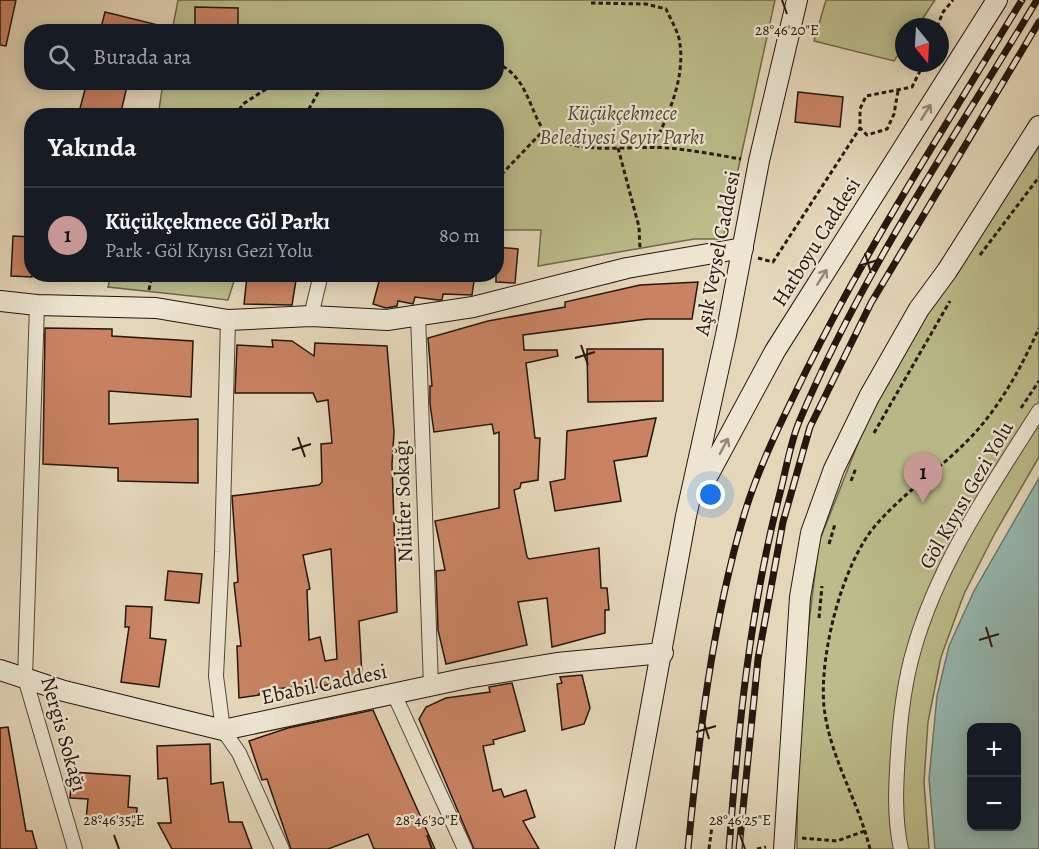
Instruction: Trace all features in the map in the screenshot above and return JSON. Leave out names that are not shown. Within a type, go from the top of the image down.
[{"type":"street","name":"Aşık Veysel Caddesi","points":[[625,849],[663,653],[686,516],[749,253],[759,160],[797,0]]},
{"type":"street","name":"Hatboyu Caddesi","points":[[686,516],[775,351],[997,0]]},
{"type":"street","points":[[789,843],[800,597],[811,532],[834,469],[869,397],[919,309],[953,262],[1039,126]]},
{"type":"street","points":[[0,300],[37,305],[156,308],[228,320],[311,316],[387,320],[473,306],[642,266],[749,253]]},
{"type":"street","points":[[311,316],[319,282]]},
{"type":"street","name":"Nergis Sokağı","points":[[37,305],[25,678],[75,849]]},
{"type":"street","name":"Nilüfer Sokağı","points":[[418,315],[431,686]]},
{"type":"street","points":[[228,320],[222,552],[216,676],[223,730],[239,753],[282,849]]},
{"type":"street","name":"Göl Kıyısı Gezi Yolu","points":[[901,849],[897,771],[900,718],[914,650],[938,583],[970,520],[1039,411]]},
{"type":"street","name":"Ebabil Caddesi","points":[[0,669],[64,692],[223,730],[431,686],[556,663],[663,653]]},
{"type":"street","points":[[394,694],[465,849]]},
{"type":"path","points":[[941,18],[953,0]]},
{"type":"path","points":[[591,3],[646,4],[666,9],[681,44],[677,82],[668,117],[652,149]]},
{"type":"path","points":[[504,69],[521,81],[544,130],[552,138],[575,145],[652,149],[742,159]]},
{"type":"path","points":[[749,253],[773,262],[860,128],[861,109],[866,96],[912,87],[920,72]]},
{"type":"path","points":[[240,108],[265,90]]},
{"type":"path","points":[[309,108],[320,90]]},
{"type":"path","points":[[860,128],[867,135],[887,129],[894,114],[898,91]]},
{"type":"path","points":[[504,172],[544,130]]},
{"type":"path","points":[[618,148],[639,227],[642,266]]},
{"type":"path","points":[[977,260],[1039,177]]},
{"type":"path","points":[[871,438],[954,293]]},
{"type":"path","points":[[870,849],[866,831],[831,743],[824,705],[825,666],[834,615],[851,567],[874,527],[973,435],[1001,398],[1026,357],[1039,328]]},
{"type":"path","points":[[849,484],[858,466]]},
{"type":"path","points":[[828,546],[838,515]]},
{"type":"path","points":[[818,621],[824,575]]},
{"type":"path","points":[[710,849],[712,826]]},
{"type":"path","points":[[789,843],[837,841],[866,831]]},
{"type":"green space","name":"Küçükçekmece Belediyesi Seyir Parkı","points":[[178,0],[775,0],[723,239],[694,239],[538,266],[541,230],[504,230],[504,108],[159,108],[162,90],[504,90],[504,24],[173,24]]},
{"type":"green space","points":[[826,0],[935,0],[923,18],[895,18],[894,61],[814,41]]},
{"type":"green space","points":[[1039,147],[1039,457],[995,533],[964,594],[941,657],[928,722],[924,782],[929,849],[797,849],[798,711],[819,542],[874,403],[927,311]]},
{"type":"green space","points":[[109,282],[234,282],[228,300],[108,287]]},
{"type":"water","points":[[1039,478],[1039,849],[935,849],[929,779],[937,696],[949,646],[974,591]]},
{"type":"building","points":[[0,0],[16,0],[6,46],[0,45]]},
{"type":"building","points":[[195,7],[238,8],[238,24],[195,24]]},
{"type":"building","points":[[105,12],[154,24],[102,24]]},
{"type":"building","points":[[85,90],[126,90],[122,108],[80,108]]},
{"type":"building","points":[[798,92],[843,97],[840,127],[795,122]]},
{"type":"building","points":[[13,236],[24,237],[24,277],[11,276]]},
{"type":"building","points":[[504,248],[518,249],[515,283],[496,282],[504,282]]},
{"type":"building","points":[[246,282],[296,282],[292,305],[244,304]]},
{"type":"building","points":[[379,282],[474,282],[472,295],[443,294],[442,300],[415,297],[413,304],[398,301],[397,306],[386,308],[373,304]]},
{"type":"building","points":[[698,282],[692,319],[647,319],[523,335],[524,350],[557,350],[558,356],[526,363],[535,438],[540,438],[538,480],[521,483],[520,488],[514,490],[527,557],[529,559],[599,548],[601,588],[607,588],[609,610],[605,610],[605,633],[552,647],[547,598],[518,602],[527,645],[446,664],[438,630],[436,571],[445,570],[435,521],[499,508],[499,432],[494,434],[492,424],[434,432],[430,404],[430,386],[432,386],[428,338],[488,321],[565,307],[565,302],[640,285]]},
{"type":"building","points":[[45,328],[112,329],[112,336],[193,341],[191,397],[109,391],[109,424],[198,419],[198,483],[118,481],[118,468],[43,464]]},
{"type":"building","points":[[272,340],[292,341],[314,356],[315,343],[387,346],[394,432],[392,464],[397,612],[359,621],[362,676],[292,694],[292,687],[260,691],[259,695],[239,698],[237,646],[241,646],[234,583],[238,582],[232,496],[319,485],[322,482],[321,444],[332,443],[328,400],[317,402],[313,393],[235,393],[237,345],[273,347]],"holes":[[[331,549],[337,659],[325,661],[320,637],[309,640],[307,590],[310,589],[303,555]]]},
{"type":"building","points":[[587,349],[663,349],[663,401],[588,402]]},
{"type":"building","points":[[656,418],[647,456],[614,461],[621,501],[555,511],[550,482],[565,479],[567,431]]},
{"type":"building","points":[[168,571],[202,574],[199,603],[165,600]]},
{"type":"building","points":[[126,606],[152,607],[150,638],[166,640],[159,687],[121,682],[129,627],[125,627]]},
{"type":"building","points":[[582,675],[590,708],[584,724],[562,730],[557,684],[562,683],[560,677]]},
{"type":"building","points":[[512,683],[525,731],[493,740],[494,744],[483,746],[493,791],[501,789],[504,797],[526,790],[535,817],[523,821],[539,849],[474,849],[419,719],[426,707],[446,698],[490,692],[489,687]]},
{"type":"building","points":[[373,710],[435,849],[374,849],[368,834],[328,849],[291,849],[267,779],[262,780],[249,741],[288,728]]},
{"type":"building","points":[[8,727],[26,831],[32,831],[37,849],[0,849],[0,728]]},
{"type":"building","points":[[210,744],[211,784],[223,782],[229,822],[242,822],[252,849],[172,849],[158,823],[171,823],[167,778],[158,779],[157,746]]},
{"type":"building","points":[[72,772],[130,776],[128,807],[137,808],[136,826],[86,820],[88,799],[70,798]]},
{"type":"railway","points":[[688,849],[702,723],[715,639],[733,556],[757,478],[807,369],[857,275],[910,183],[1022,0]]},
{"type":"railway","points":[[729,849],[741,715],[753,625],[770,537],[796,430],[824,367],[880,260],[1037,0]]},
{"type":"railway","points":[[739,849],[758,659],[783,522],[810,427],[871,303],[1039,22]]},
{"type":"place","name":"Küçükçekmece Göl Parkı","points":[[923,503]]}]
